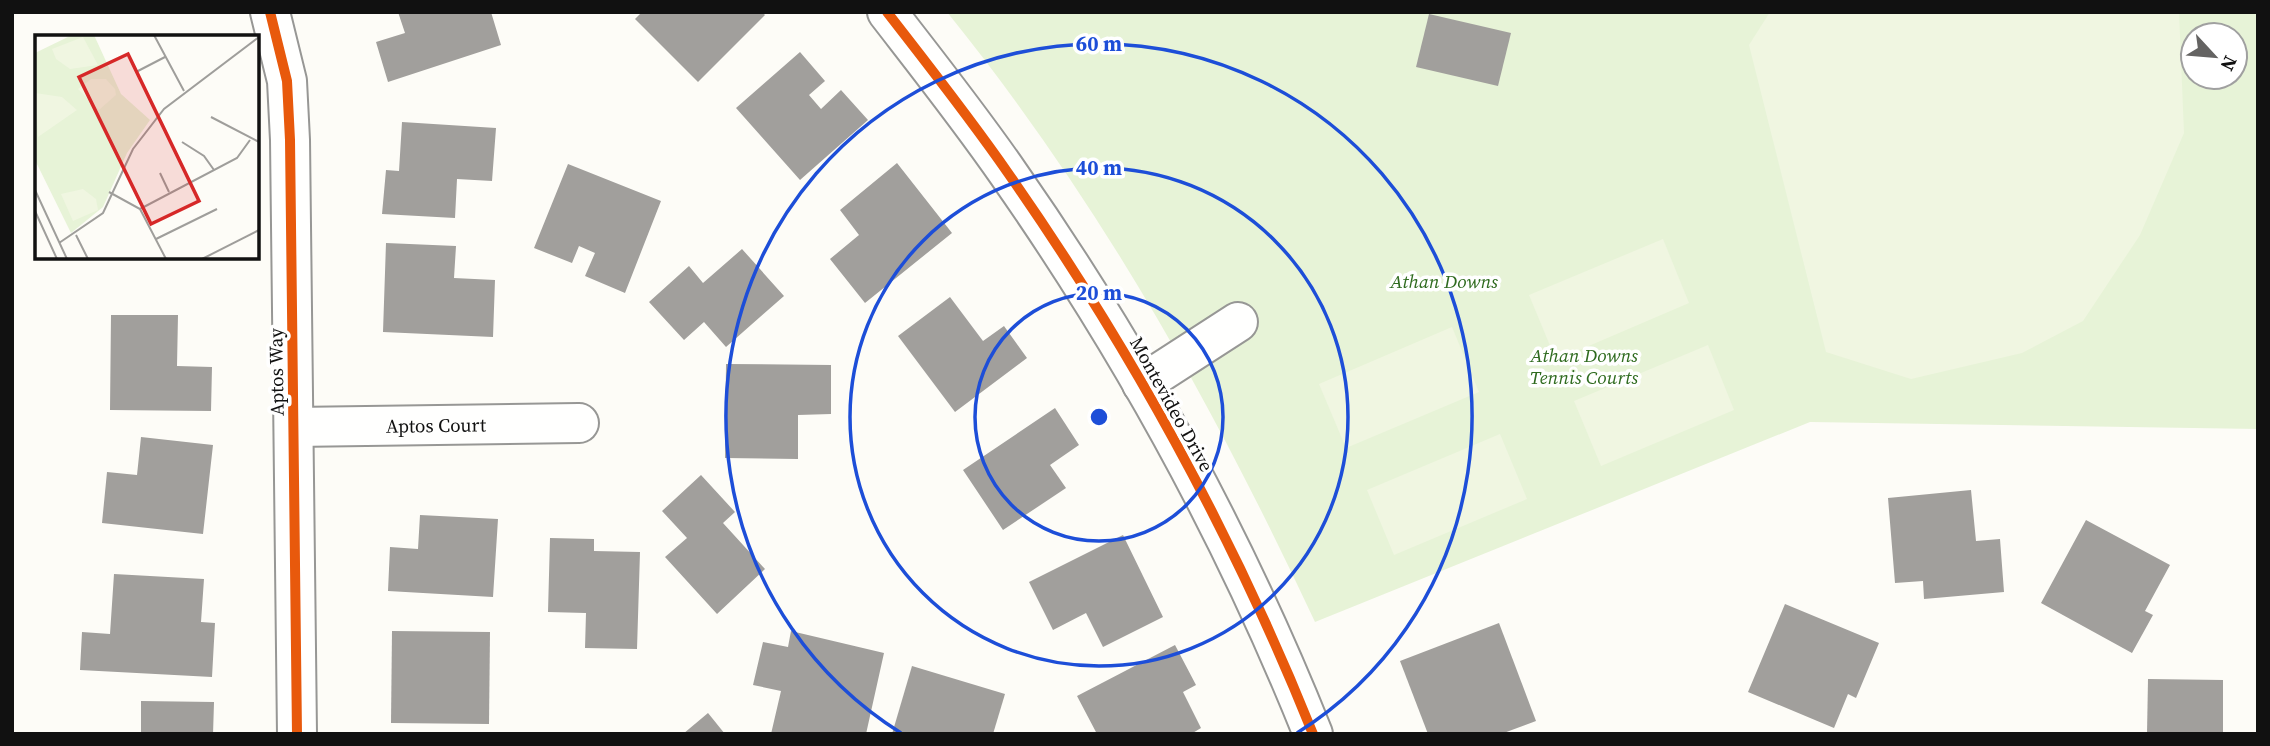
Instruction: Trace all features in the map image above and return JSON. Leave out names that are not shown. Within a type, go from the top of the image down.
[{"type":"street","name":"Aptos Way","points":[[270,12],[286,81],[290,140],[297,734]]},
{"type":"street","name":"Montevideo Drive","points":[[887,12],[1007,171],[1052,238],[1142,384],[1227,544],[1313,734]]},
{"type":"street","points":[[1142,384],[1238,322]]},
{"type":"street","name":"Aptos Court","points":[[294,428],[579,423]]},
{"type":"green space","name":"Athan Downs","points":[[947,12],[2258,12],[2258,429],[1810,422],[1315,622],[1236,461],[1194,383],[1150,306],[1054,156]]},
{"type":"green space","points":[[1770,12],[2179,12],[2179,91],[2182,91],[2184,133],[2140,235],[2083,321],[2022,353],[1911,379],[1826,352],[1749,45]]},
{"type":"green space","points":[[1663,239],[1689,303],[1556,360],[1529,295]]},
{"type":"green space","points":[[1452,327],[1479,392],[1346,448],[1319,384]]},
{"type":"green space","points":[[1708,345],[1734,410],[1601,466],[1574,401]]},
{"type":"green space","points":[[1500,434],[1527,499],[1394,555],[1367,490]]},
{"type":"building","points":[[398,12],[491,12],[501,45],[388,82],[376,42],[405,33]]},
{"type":"building","points":[[642,12],[762,12],[765,15],[698,82],[635,19]]},
{"type":"building","points":[[1429,14],[1511,33],[1498,86],[1416,67]]},
{"type":"building","points":[[800,52],[825,81],[809,95],[821,109],[841,90],[868,120],[800,180],[736,108]]},
{"type":"building","points":[[402,122],[496,128],[492,181],[457,179],[455,218],[382,214],[386,170],[399,171]]},
{"type":"building","points":[[897,163],[952,233],[865,303],[830,259],[859,235],[840,210]]},
{"type":"building","points":[[568,164],[661,201],[625,293],[585,276],[595,253],[579,246],[572,263],[534,248]]},
{"type":"building","points":[[386,243],[456,246],[454,278],[495,280],[493,337],[383,332]]},
{"type":"building","points":[[742,249],[784,296],[726,347],[704,322],[684,340],[649,302],[689,266],[703,283]]},
{"type":"building","points":[[950,297],[983,341],[1004,326],[1027,358],[955,412],[898,336]]},
{"type":"building","points":[[111,315],[178,315],[177,366],[212,367],[211,411],[110,410]]},
{"type":"building","points":[[726,364],[831,365],[831,414],[798,415],[798,459],[725,458]]},
{"type":"building","points":[[1055,408],[1079,445],[1050,465],[1066,488],[1003,530],[963,470]]},
{"type":"building","points":[[141,437],[213,445],[203,534],[102,523],[107,472],[137,475]]},
{"type":"building","points":[[701,475],[735,512],[723,523],[765,569],[717,614],[665,557],[687,538],[662,511]]},
{"type":"building","points":[[1971,490],[1976,541],[2000,539],[2004,592],[1924,599],[1923,581],[1895,583],[1888,498]]},
{"type":"building","points":[[420,515],[498,519],[493,597],[388,591],[390,547],[418,549]]},
{"type":"building","points":[[2086,520],[2170,565],[2145,611],[2153,615],[2132,653],[2041,603]]},
{"type":"building","points":[[1123,535],[1163,617],[1103,647],[1086,613],[1053,630],[1029,582]]},
{"type":"building","points":[[550,538],[594,539],[594,551],[640,552],[637,649],[585,648],[586,613],[548,612]]},
{"type":"building","points":[[114,574],[204,579],[201,622],[215,623],[212,677],[80,670],[82,632],[110,634]]},
{"type":"building","points":[[1785,604],[1879,643],[1856,698],[1848,694],[1834,728],[1748,692]]},
{"type":"building","points":[[1499,623],[1536,721],[1501,734],[1428,734],[1400,661]]},
{"type":"building","points":[[392,631],[490,632],[489,724],[391,723]]},
{"type":"building","points":[[791,631],[884,653],[866,734],[771,734],[781,691],[753,685],[763,642],[788,647]]},
{"type":"building","points":[[1175,645],[1196,685],[1183,692],[1201,728],[1191,734],[1097,734],[1077,696]]},
{"type":"building","points":[[912,666],[1005,694],[993,734],[892,734]]},
{"type":"building","points":[[2148,679],[2223,680],[2223,734],[2147,734]]},
{"type":"building","points":[[141,701],[214,702],[213,734],[141,734]]},
{"type":"building","points":[[708,713],[725,734],[683,734]]},
{"type":"cycle path","points":[[270,12],[287,81],[290,140],[297,734]]},
{"type":"cycle path","points":[[887,12],[1008,173],[1096,306],[1137,375],[1214,516],[1282,660],[1313,734]]},
{"type":"park label","name":"Athan Downs Tennis Courts","points":[[1584,366]]}]
